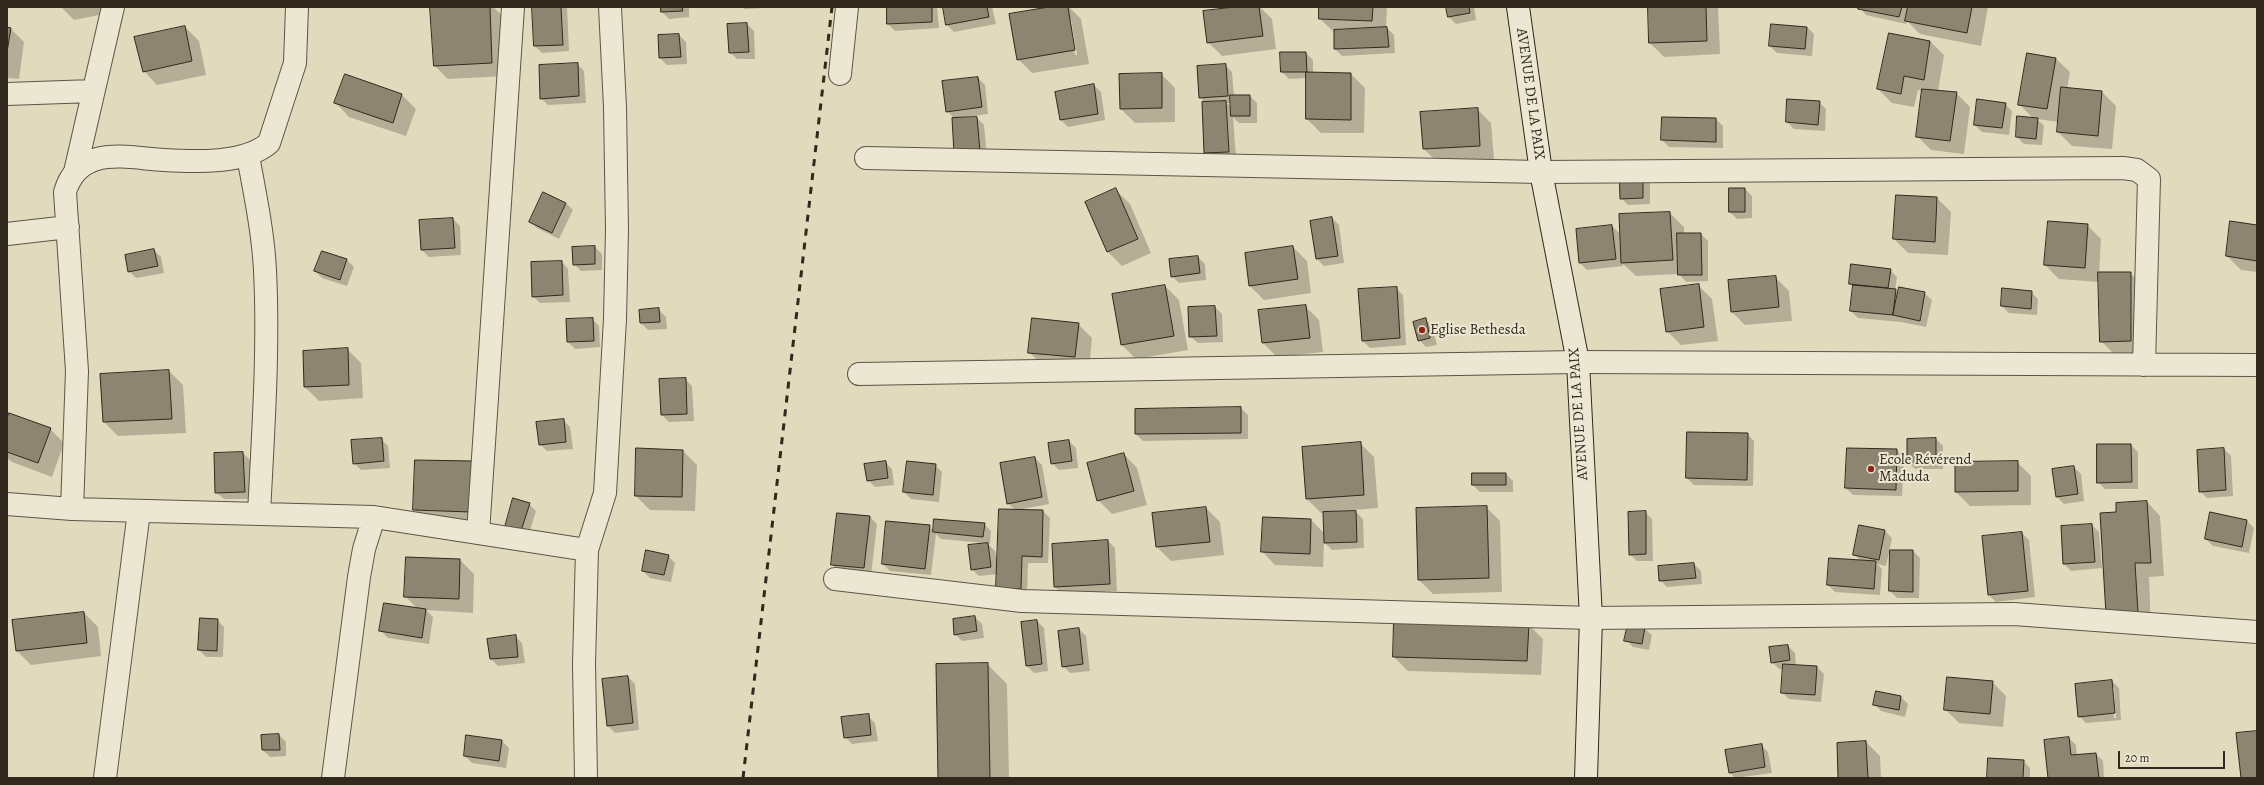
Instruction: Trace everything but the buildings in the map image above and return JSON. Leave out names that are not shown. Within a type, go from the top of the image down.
[{"type":"street","points":[[72,509],[77,371],[65,192],[74,172],[113,7]]},
{"type":"street","points":[[74,172],[84,164],[110,156],[184,160],[248,156],[260,151],[269,143],[295,63],[297,7]]},
{"type":"street","points":[[478,533],[513,7]]},
{"type":"street","points":[[586,778],[584,664],[587,550],[605,493],[616,319],[615,107],[610,7]]},
{"type":"street","points":[[840,74],[847,7]]},
{"type":"street","name":"AVENUE DE LA PAIX","points":[[1518,7],[1541,172],[1578,362],[1591,618],[1586,778]]},
{"type":"street","points":[[7,94],[93,91]]},
{"type":"street","points":[[248,156],[259,214],[265,269],[265,396],[259,514]]},
{"type":"street","points":[[866,158],[1541,172],[2124,168],[2137,170],[2149,179],[2144,366]]},
{"type":"street","points":[[7,234],[68,227]]},
{"type":"street","points":[[859,374],[1578,362],[2144,366],[2257,365]]},
{"type":"street","points":[[7,504],[72,509],[374,517],[587,550]]},
{"type":"street","points":[[105,778],[139,511]]},
{"type":"street","points":[[333,778],[359,578],[364,549],[374,517]]},
{"type":"street","points":[[834,579],[1022,601],[1591,618],[2014,614],[2257,632]]},
{"type":"railway","points":[[743,778],[832,7]]},
{"type":"place","name":"Eglise Bethesda","points":[[1422,330]]},
{"type":"place","name":"Ecole Révérend Maduda","points":[[1871,469]]}]
